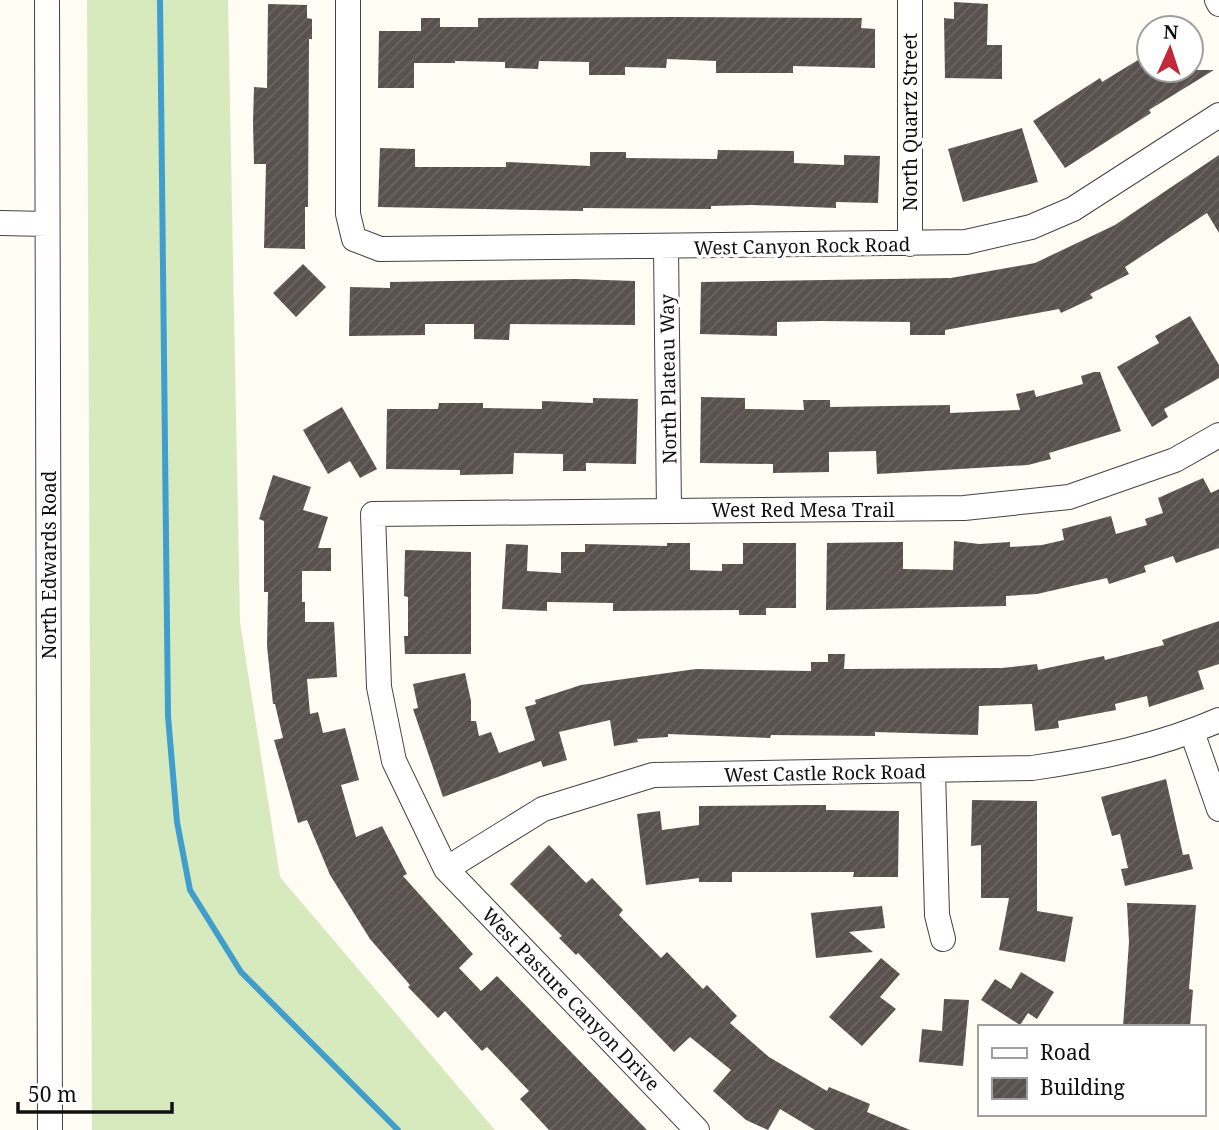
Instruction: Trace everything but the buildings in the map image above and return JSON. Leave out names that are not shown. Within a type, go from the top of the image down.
[{"type":"street","name":"North Edwards Road","points":[[47,0],[50,1130]]},
{"type":"street","name":"West Canyon Rock Road","points":[[348,0],[348,214],[354,239],[380,249],[666,248],[966,242],[1031,227],[1073,209],[1219,115]]},
{"type":"street","name":"North Quartz Street","points":[[910,0],[911,244]]},
{"type":"street","points":[[0,223],[47,224]]},
{"type":"street","name":"North Plateau Way","points":[[666,248],[669,511]]},
{"type":"street","name":"West Red Mesa Trail","points":[[373,513],[964,508],[1069,497],[1175,460],[1219,435]]},
{"type":"street","name":"West Pasture Canyon Drive","points":[[373,513],[379,687],[394,761],[446,869],[697,1130]]},
{"type":"street","name":"West Castle Rock Road","points":[[446,869],[543,809],[653,775],[1032,768],[1085,761],[1192,732],[1219,720]]},
{"type":"street","points":[[1192,732],[1219,808]]},
{"type":"street","points":[[933,771],[936,915],[943,939]]},
{"type":"green space","points":[[87,0],[228,0],[240,622],[280,877],[495,1130],[92,1130]]},
{"type":"waterway","points":[[160,0],[168,716],[177,822],[190,890],[241,972],[398,1130]]}]
